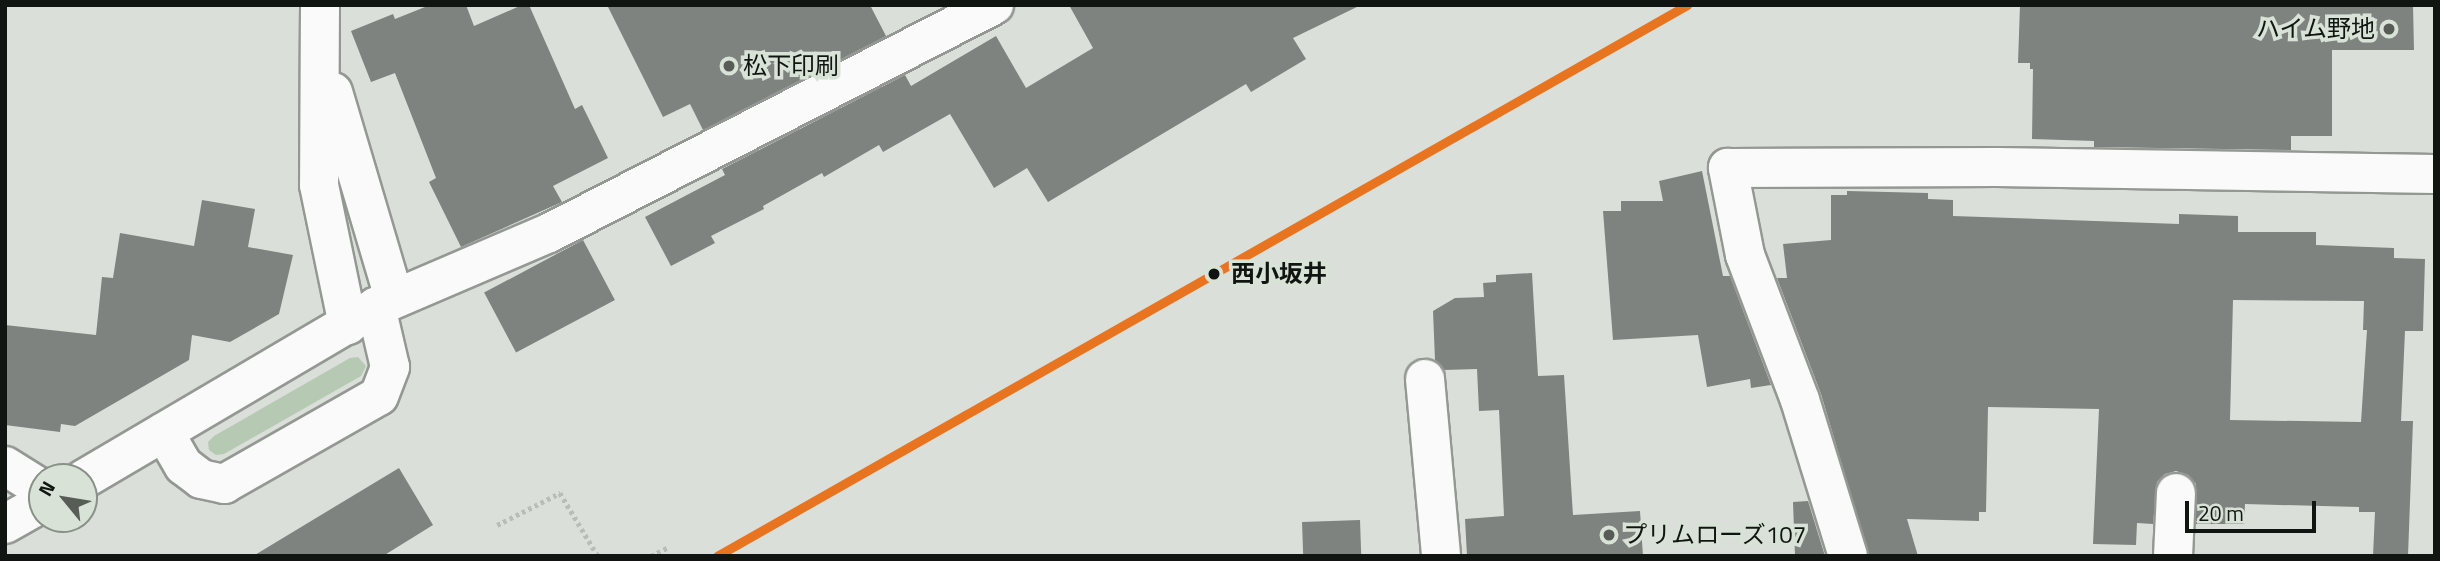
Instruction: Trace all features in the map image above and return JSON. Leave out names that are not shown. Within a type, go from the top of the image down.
[{"type":"street","points":[[320,5],[320,185],[373,310]]},
{"type":"street","points":[[98,471],[373,310],[549,233],[994,5]]},
{"type":"street","points":[[164,432],[184,466],[201,479],[224,484],[379,396],[390,367],[373,310],[321,50]]},
{"type":"street","points":[[1848,556],[1800,400],[1745,255],[1728,168],[1997,167],[2435,174]]},
{"type":"street","points":[[1425,379],[1441,556]]},
{"type":"street","points":[[5,466],[28,480]]},
{"type":"street","points":[[2173,556],[2176,493]]},
{"type":"street","points":[[5,524],[28,511]]},
{"type":"path","points":[[498,525],[560,493],[598,556]]},
{"type":"path","points":[[651,556],[667,548]]},
{"type":"green space","points":[[358,357],[366,366],[361,376],[224,454],[216,455],[209,450],[208,442],[214,436],[350,358]]},
{"type":"building","points":[[430,5],[466,5],[474,26],[522,5],[529,5],[575,109],[582,105],[608,158],[553,186],[562,202],[461,247],[429,182],[436,178],[395,73],[371,82],[351,31],[393,14],[395,19]]},
{"type":"building","points":[[607,5],[870,5],[886,36],[703,130],[690,104],[663,117]]},
{"type":"building","points":[[1069,5],[1361,5],[1293,38],[1306,59],[1251,92],[1246,84],[1048,202],[1027,168],[994,188],[950,114],[883,152],[879,145],[824,177],[822,173],[763,206],[764,209],[711,236],[715,243],[671,266],[645,217],[725,175],[722,169],[905,75],[911,86],[996,36],[1026,88],[1093,48]]},
{"type":"building","points":[[2020,5],[2413,5],[2414,50],[2332,50],[2332,136],[2291,136],[2291,150],[2094,147],[2094,141],[2032,139],[2033,69],[2030,69],[2030,63],[2018,63]]},
{"type":"building","points":[[1702,171],[1723,276],[1730,276],[1771,385],[1751,388],[1750,379],[1707,387],[1698,335],[1613,340],[1603,211],[1621,211],[1621,201],[1663,201],[1659,181]]},
{"type":"building","points":[[1847,191],[1928,193],[1928,199],[1953,200],[1953,216],[2179,224],[2179,214],[2238,216],[2238,232],[2316,232],[2316,245],[2394,248],[2394,258],[2425,259],[2423,331],[2405,331],[2401,421],[2413,421],[2408,556],[2373,556],[2375,512],[2359,512],[2359,507],[2245,504],[2244,524],[2196,524],[2196,484],[2188,475],[2176,471],[2165,474],[2157,482],[2153,524],[2137,523],[2136,545],[2093,544],[2099,409],[1988,407],[1986,512],[1979,512],[1979,521],[1907,519],[1918,556],[1869,556],[1821,394],[1777,278],[1787,278],[1783,244],[1831,240],[1831,195],[1847,195]],"holes":[[[2233,300],[2364,301],[2363,330],[2367,330],[2361,422],[2230,420]]]},
{"type":"building","points":[[202,200],[255,209],[248,247],[293,255],[279,314],[230,342],[192,335],[189,360],[75,426],[61,424],[60,432],[5,425],[5,325],[96,335],[102,277],[113,278],[120,233],[194,246]]},
{"type":"building","points":[[583,240],[615,300],[516,353],[484,293]]},
{"type":"building","points":[[1532,273],[1538,376],[1564,375],[1573,515],[1640,511],[1643,556],[1467,556],[1465,519],[1504,516],[1499,410],[1479,411],[1477,369],[1444,370],[1435,360],[1433,311],[1455,298],[1484,297],[1483,283],[1496,282],[1496,275]]},
{"type":"building","points":[[399,468],[433,525],[383,556],[253,556]]},
{"type":"building","points":[[1808,501],[1825,556],[1795,556],[1793,502]]},
{"type":"building","points":[[1360,520],[1361,554],[1303,556],[1302,522]]},
{"type":"transit line","points":[[717,556],[1687,5]]},
{"type":"place","name":"ハイム野地","points":[[2389,29]]},
{"type":"place","name":"松下印刷","points":[[729,66]]},
{"type":"place","name":"西小坂井","points":[[1214,274]]},
{"type":"place","name":"プリムローズ107","points":[[1609,535]]}]
